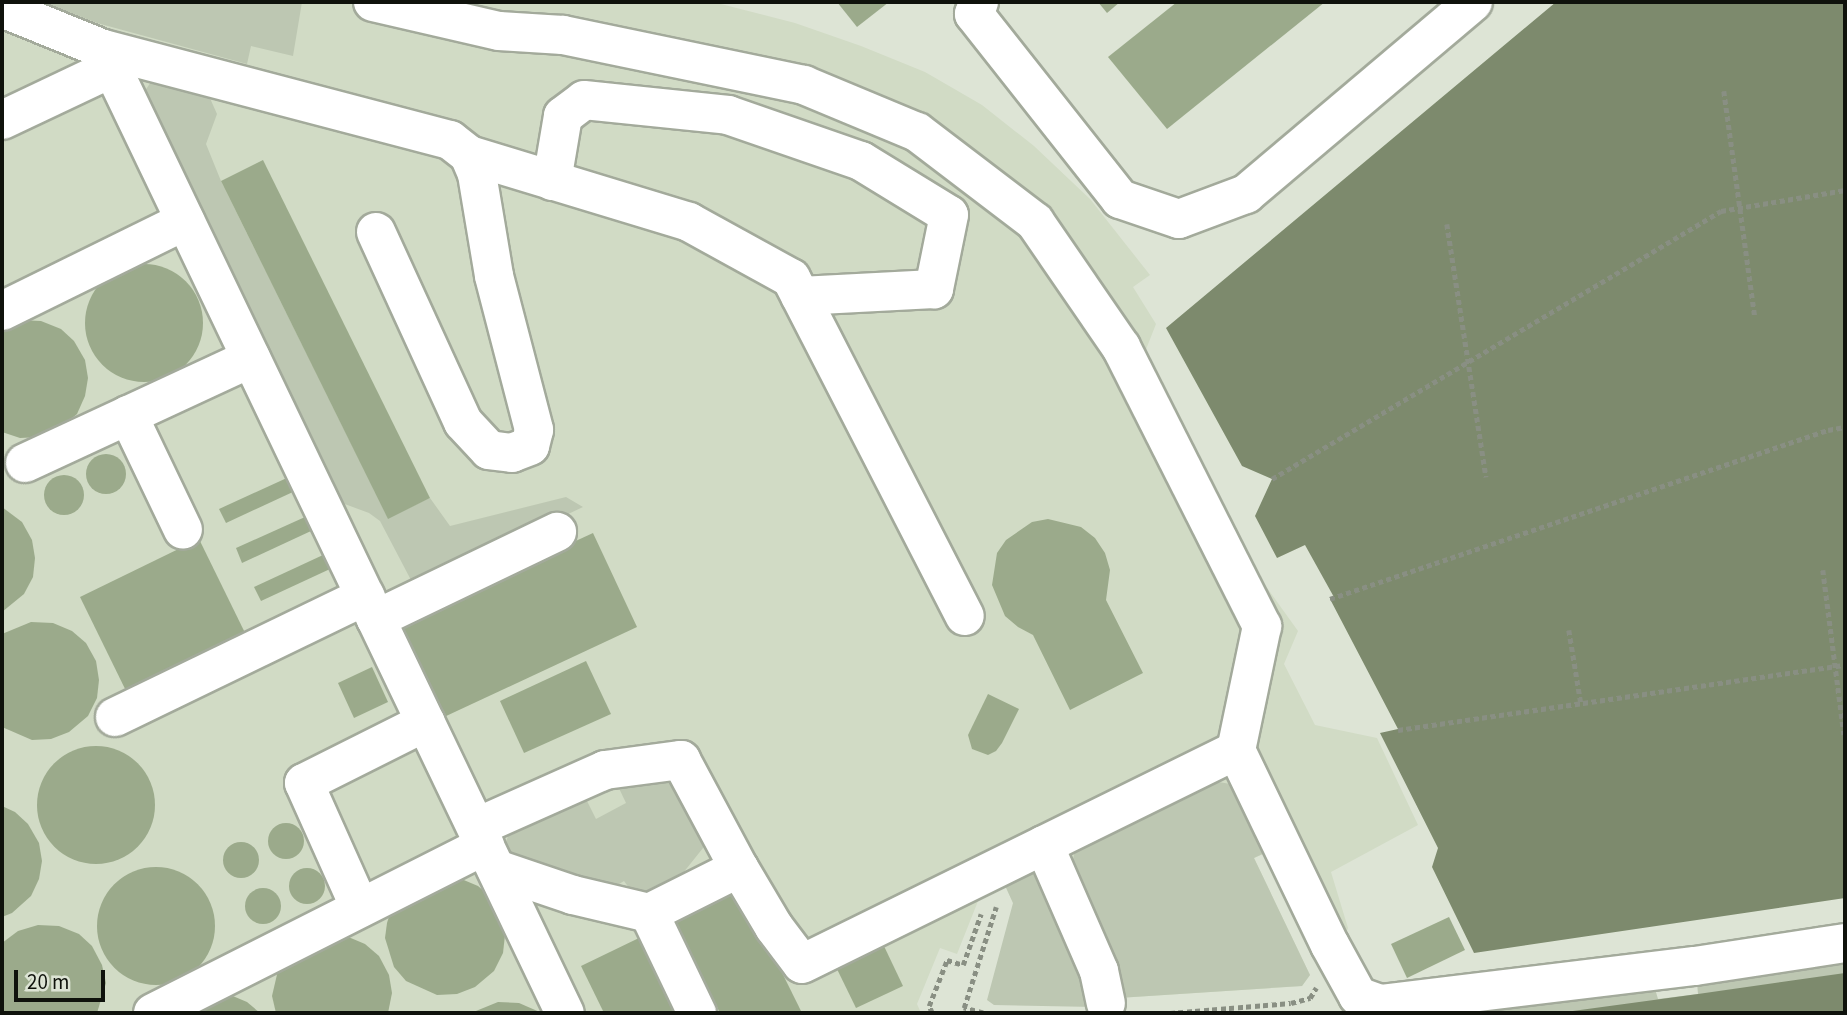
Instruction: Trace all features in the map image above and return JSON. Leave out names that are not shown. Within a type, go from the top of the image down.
[{"type":"lane","points":[[373,2],[501,16],[562,35],[804,85],[917,132],[1035,222],[1121,347],[1262,626],[1237,750],[1330,945],[1358,996],[1380,1004],[1695,965],[1845,943]]},
{"type":"lane","points":[[979,2],[974,14],[1120,199],[1180,219],[1246,194],[1473,2]]},
{"type":"lane","points":[[2,8],[108,58],[450,140],[469,155],[689,222],[791,278],[965,616]]},
{"type":"lane","points":[[2,120],[108,58]]},
{"type":"lane","points":[[108,58],[565,1013]]},
{"type":"lane","points":[[552,181],[562,116],[584,100],[728,115],[861,160],[949,215],[934,289],[800,296]]},
{"type":"lane","points":[[376,232],[463,422],[489,450],[512,453],[530,446],[534,430],[494,276],[477,174],[469,155]]},
{"type":"lane","points":[[2,311],[185,221]]},
{"type":"lane","points":[[25,463],[251,358]]},
{"type":"lane","points":[[128,415],[183,530]]},
{"type":"lane","points":[[115,717],[558,532]]},
{"type":"lane","points":[[360,908],[303,783],[426,722]]},
{"type":"lane","points":[[153,1013],[486,847],[605,770],[681,761],[774,927],[802,964],[1237,750]]},
{"type":"lane","points":[[1044,845],[1099,971],[1106,1003]]},
{"type":"lane","points":[[486,847],[573,895],[649,913],[739,867]]},
{"type":"lane","points":[[649,913],[698,1013]]},
{"type":"path","points":[[1724,91],[1755,318]]},
{"type":"path","points":[[1272,479],[1721,211],[1845,190]]},
{"type":"path","points":[[1447,224],[1486,477]]},
{"type":"path","points":[[1330,599],[1828,430],[1845,427]]},
{"type":"path","points":[[1823,570],[1844,735]]},
{"type":"path","points":[[1569,630],[1581,703]]},
{"type":"path","points":[[1398,730],[1845,665]]},
{"type":"path","points":[[983,1013],[964,1008],[999,899]]},
{"type":"path","points":[[932,1013],[929,1006],[947,960],[963,964],[983,907]]},
{"type":"path","points":[[1170,1013],[1291,1003],[1310,998],[1319,982]]},
{"type":"shaded area","points":[[2,2],[713,2],[795,23],[861,46],[925,72],[982,105],[1034,146],[1090,199],[1150,275],[1133,287],[1156,324],[1143,357],[1242,553],[1298,631],[1284,664],[1315,725],[1377,738],[1418,825],[1331,872],[1348,928],[1344,939],[1270,851],[1254,858],[1310,975],[1302,986],[1118,998],[1088,1009],[1013,903],[1003,881],[982,891],[957,954],[940,948],[917,1004],[921,1013],[2,1013]]},
{"type":"shaded area","points":[[42,2],[302,2],[293,56],[251,46],[247,64],[97,23]]},
{"type":"shaded area","points":[[1556,2],[1845,2],[1845,898],[1474,953],[1432,867],[1438,848],[1380,733],[1398,729],[1330,599],[1335,599],[1305,545],[1277,558],[1255,516],[1272,479],[1242,466],[1166,328]]},
{"type":"shaded area","points":[[151,82],[209,96],[217,114],[206,144],[221,181],[388,518],[430,498],[450,526],[566,497],[583,507],[418,585],[412,582],[380,521],[369,513],[342,503],[210,224],[196,228],[140,98]]},
{"type":"shaded area","points":[[629,778],[671,782],[702,816],[703,848],[675,883],[646,895],[632,892],[624,881],[601,895],[510,857],[504,846],[509,834],[585,797],[596,819],[626,803],[616,782]]},
{"type":"shaded area","points":[[1212,781],[1237,785],[1271,850],[1254,858],[1310,975],[1302,986],[1118,998],[1071,868],[1076,846]]},
{"type":"shaded area","points":[[1016,872],[1035,873],[1095,1007],[994,1005],[987,1000],[1013,903],[1003,881]]},
{"type":"shaded area","points":[[1845,948],[1845,1013],[1361,1013],[1651,975],[1658,999],[1698,994],[1696,971]]},
{"type":"shaded area","points":[[1845,973],[1845,1013],[1558,1013],[1698,994]]},
{"type":"building","points":[[837,2],[889,2],[857,27]]},
{"type":"building","points":[[1098,2],[1120,2],[1107,13]]},
{"type":"building","points":[[1177,2],[1325,2],[1167,129],[1108,57]]},
{"type":"building","points":[[263,160],[430,498],[388,519],[221,181]]},
{"type":"building","points":[[144,264],[167,268],[186,281],[199,300],[203,323],[199,346],[186,365],[167,378],[144,382],[121,378],[102,365],[89,346],[85,323],[89,300],[102,281],[121,268]]},
{"type":"building","points":[[20,320],[41,321],[61,329],[74,341],[85,360],[88,378],[85,396],[77,414],[58,430],[40,437],[20,438],[2,432],[2,325]]},
{"type":"building","points":[[106,454],[120,460],[126,474],[120,488],[106,494],[92,488],[86,474],[92,460]]},
{"type":"building","points":[[64,475],[78,481],[84,495],[78,509],[64,515],[50,509],[44,495],[50,481]]},
{"type":"building","points":[[289,477],[295,491],[226,523],[219,509]]},
{"type":"building","points":[[2,507],[22,522],[32,540],[35,558],[33,577],[24,594],[2,612]]},
{"type":"building","points":[[305,517],[311,531],[242,563],[236,548]]},
{"type":"building","points":[[1048,519],[1081,527],[1095,538],[1105,553],[1110,570],[1106,600],[1143,673],[1070,710],[1033,635],[1005,616],[992,585],[997,553],[1006,540],[1032,522]]},
{"type":"building","points":[[593,533],[637,627],[444,717],[400,622]]},
{"type":"building","points":[[199,539],[249,641],[130,699],[80,597]]},
{"type":"building","points":[[323,555],[330,569],[261,601],[254,587]]},
{"type":"building","points":[[31,622],[53,623],[72,631],[86,643],[96,661],[99,680],[97,698],[88,716],[69,732],[51,739],[32,740],[2,727],[2,634]]},
{"type":"building","points":[[586,661],[611,714],[524,753],[500,701]]},
{"type":"building","points":[[372,667],[388,702],[354,718],[338,683]]},
{"type":"building","points":[[988,694],[1019,709],[1002,743],[996,751],[988,755],[972,749],[968,735]]},
{"type":"building","points":[[96,746],[119,750],[138,763],[151,782],[155,805],[151,828],[138,847],[119,860],[96,864],[73,860],[54,847],[41,828],[37,805],[41,782],[54,763],[73,750]]},
{"type":"building","points":[[2,806],[15,812],[28,824],[39,843],[42,861],[39,879],[31,896],[12,913],[2,917]]},
{"type":"building","points":[[286,823],[299,828],[304,841],[299,854],[286,859],[273,854],[268,841],[273,828]]},
{"type":"building","points":[[241,842],[254,847],[259,860],[254,873],[241,878],[228,873],[223,860],[228,847]]},
{"type":"building","points":[[156,867],[179,871],[198,884],[211,903],[215,926],[211,949],[198,968],[179,981],[156,985],[133,981],[114,968],[101,949],[97,926],[101,903],[114,884],[133,871]]},
{"type":"building","points":[[307,868],[320,873],[325,886],[320,899],[307,904],[294,899],[289,886],[294,873]]},
{"type":"building","points":[[459,878],[478,886],[492,898],[502,917],[505,935],[503,953],[494,971],[475,987],[457,994],[437,995],[406,981],[394,967],[385,938],[387,923],[392,907]]},
{"type":"building","points":[[263,888],[276,893],[281,906],[276,919],[263,924],[250,919],[245,906],[250,893]]},
{"type":"building","points":[[741,890],[802,1013],[720,1013],[675,922]]},
{"type":"building","points":[[1449,917],[1465,950],[1407,978],[1391,944]]},
{"type":"building","points":[[38,925],[59,926],[79,934],[92,946],[102,965],[106,983],[97,1013],[2,1013],[2,943],[18,931]]},
{"type":"building","points":[[346,936],[365,944],[379,956],[389,975],[392,993],[388,1013],[276,1013],[272,996],[279,966]]},
{"type":"building","points":[[641,937],[678,1013],[604,1013],[581,966]]},
{"type":"building","points":[[883,944],[903,986],[856,1008],[836,967]]},
{"type":"building","points":[[228,994],[247,1002],[260,1013],[169,1013]]},
{"type":"building","points":[[498,1002],[519,1003],[542,1013],[471,1013]]}]
